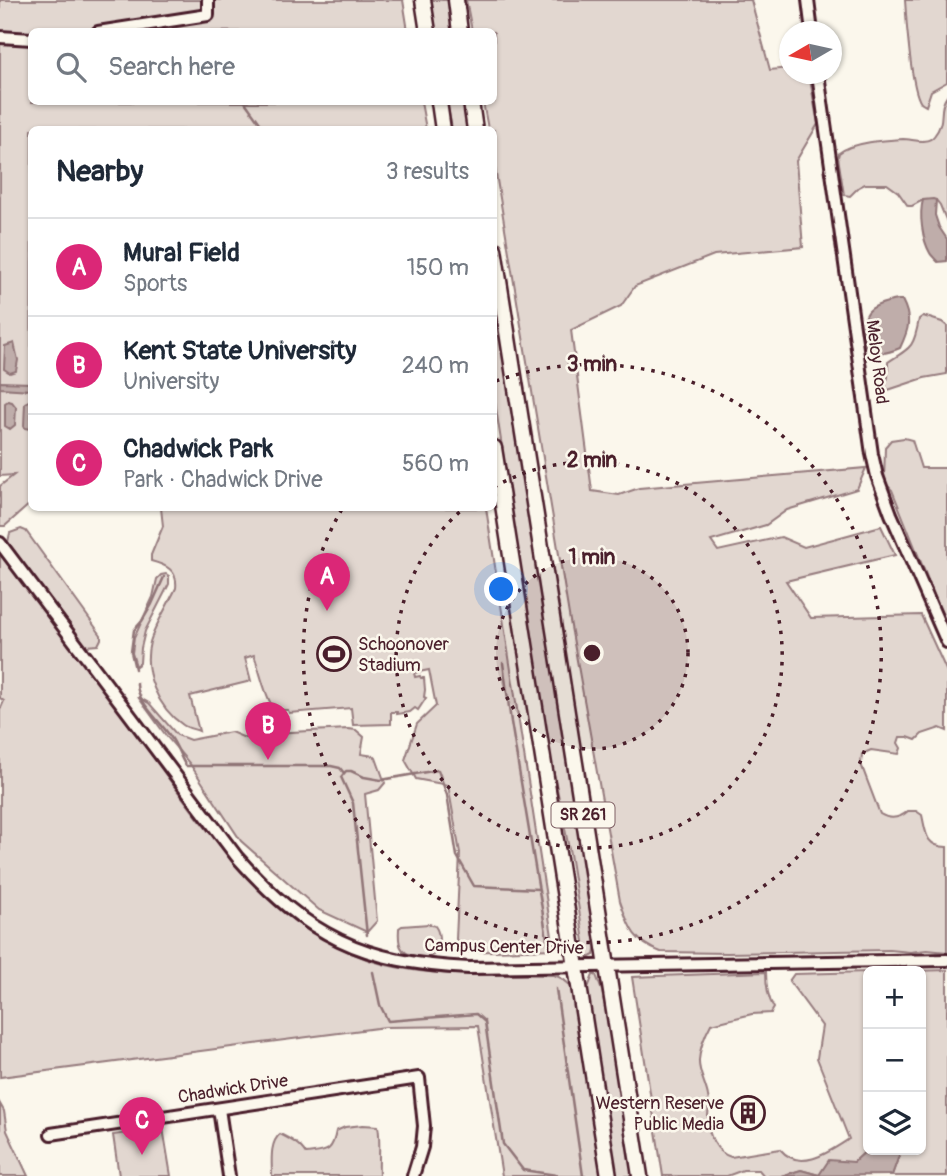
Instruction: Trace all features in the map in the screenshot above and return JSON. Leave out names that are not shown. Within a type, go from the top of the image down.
[{"type":"main road","points":[[423,0],[427,28]]},
{"type":"main road","points":[[456,0],[460,28]]},
{"type":"main road","points":[[439,105],[442,126]]},
{"type":"main road","points":[[471,105],[474,126]]},
{"type":"main road","name":"SR 261","points":[[497,268],[640,1176]]},
{"type":"main road","name":"SR 261","points":[[497,467],[609,1176]]},
{"type":"street","points":[[124,28],[208,15],[208,0]]},
{"type":"street","points":[[808,0],[811,21]]},
{"type":"street","points":[[0,37],[28,39]]},
{"type":"street","name":"Meloy Road","points":[[819,84],[877,476],[947,642]]},
{"type":"street","name":"Campus Center Drive","points":[[0,543],[237,857],[296,914],[340,941],[377,955],[405,961],[469,968],[947,960]]},
{"type":"street","name":"Chadwick Drive","points":[[51,1134],[419,1078],[425,1126],[413,1176]]},
{"type":"street","points":[[219,1109],[229,1176]]},
{"type":"shaded area","points":[[0,0],[403,0],[408,28],[28,28],[28,105],[422,105],[425,126],[28,126],[28,506],[5,526],[0,526],[0,486],[14,475],[0,476]]},
{"type":"shaded area","points":[[431,0],[450,0],[455,28],[436,28]]},
{"type":"shaded area","points":[[466,0],[751,0],[770,70],[779,69],[779,84],[811,84],[818,124],[796,161],[803,247],[714,255],[635,286],[621,306],[571,330],[592,491],[619,495],[639,488],[866,468],[857,489],[787,510],[766,525],[711,541],[718,551],[781,537],[804,547],[881,526],[895,555],[786,581],[811,618],[921,615],[947,672],[947,731],[940,728],[922,734],[916,740],[900,737],[899,754],[871,750],[862,754],[861,764],[880,814],[894,818],[908,811],[916,811],[922,815],[930,841],[947,847],[947,952],[661,952],[638,938],[630,926],[620,901],[570,621],[497,180],[497,126],[487,126],[484,105],[497,105],[497,28],[471,28]]},
{"type":"shaded area","points":[[905,0],[947,0],[947,82],[931,91],[926,106],[917,96],[914,84]]},
{"type":"shaded area","points":[[947,96],[947,222],[936,200],[923,200],[908,206],[898,192],[887,184],[865,184],[850,196],[844,195],[839,153],[852,146],[870,142],[931,139],[940,125]]},
{"type":"shaded area","points":[[448,105],[466,105],[470,126],[451,126]]},
{"type":"shaded area","points":[[923,200],[936,200],[935,215],[939,227],[947,239],[947,261],[938,262],[932,256],[923,234]]},
{"type":"shaded area","points":[[497,295],[597,941],[594,955],[588,958],[550,754],[497,415]]},
{"type":"shaded area","points":[[902,300],[908,319],[900,348],[886,353],[873,351],[864,345],[865,318],[872,308]]},
{"type":"shaded area","points":[[923,316],[947,326],[947,374],[924,378],[888,390],[885,386],[888,362],[911,345],[919,319]]},
{"type":"shaded area","points":[[14,343],[18,360],[16,371],[10,373],[4,369],[5,346]]},
{"type":"shaded area","points":[[0,382],[28,383],[28,390],[0,388]]},
{"type":"shaded area","points":[[8,401],[16,407],[15,425],[10,429],[5,426],[5,403]]},
{"type":"shaded area","points":[[28,402],[28,428],[24,426],[25,403]]},
{"type":"shaded area","points":[[891,440],[912,440],[921,468],[947,468],[947,627],[892,490],[884,482],[885,447]]},
{"type":"shaded area","points":[[161,511],[486,511],[554,949],[462,952],[456,939],[460,853],[448,785],[416,779],[405,760],[417,724],[436,706],[429,670],[414,673],[415,677],[424,678],[426,698],[418,710],[415,708],[410,712],[397,714],[391,712],[391,724],[353,725],[351,708],[289,713],[288,710],[275,710],[254,655],[245,658],[251,681],[190,696],[199,731],[174,718],[159,699],[148,665],[152,636],[176,588],[175,577],[170,569],[151,561],[163,526]]},
{"type":"shaded area","points":[[21,529],[26,531],[101,635],[98,645],[86,646],[8,542],[10,533]]},
{"type":"shaded area","points":[[0,554],[206,829],[263,893],[295,920],[330,943],[369,960],[391,966],[436,973],[553,975],[567,982],[571,987],[602,1176],[502,1176],[478,1026],[385,1027],[0,1077],[0,710],[4,701],[0,698]]},
{"type":"shaded area","points":[[166,574],[169,576],[169,584],[145,631],[140,663],[136,666],[132,653],[134,638],[153,597],[157,579]]},
{"type":"shaded area","points":[[138,697],[149,703],[177,735],[190,740],[231,732],[245,738],[272,733],[348,729],[356,730],[364,737],[361,754],[376,758],[385,783],[379,790],[365,794],[377,921],[367,932],[319,910],[241,841],[190,764]]},
{"type":"shaded area","points":[[429,924],[435,926],[439,937],[433,955],[420,957],[403,950],[399,943],[399,928]]},
{"type":"shaded area","points":[[947,970],[947,1176],[889,1176],[892,1175],[899,1155],[926,1155],[926,971]]},
{"type":"shaded area","points":[[766,972],[767,991],[774,1008],[771,1013],[752,1014],[711,1024],[705,1037],[699,1064],[709,1099],[708,1124],[714,1142],[721,1151],[731,1157],[780,1149],[788,1156],[805,1160],[824,1154],[849,1139],[817,1058],[822,1026],[789,981],[794,974],[863,972],[863,1154],[854,1162],[819,1175],[801,1170],[781,1176],[764,1176],[759,1170],[743,1170],[727,1176],[663,1176],[632,977]]},
{"type":"shaded area","points":[[593,975],[596,975],[602,991],[635,1176],[616,1176],[588,994]]},
{"type":"shaded area","points":[[0,1104],[4,1111],[7,1131],[28,1176],[0,1176]]},
{"type":"shaded area","points":[[363,1125],[378,1126],[379,1176],[272,1176],[273,1148],[280,1134],[298,1145],[306,1154],[327,1150],[333,1143],[336,1131]]},
{"type":"shaded area","points":[[163,1128],[171,1176],[119,1176],[113,1135]]},
{"type":"shaded area","points":[[863,1154],[899,1155],[892,1175],[781,1176],[801,1170],[819,1175],[829,1160],[854,1162]]},
{"type":"waterway","points":[[247,105],[261,126]]},
{"type":"waterway","points":[[135,669],[131,652],[134,630],[152,604],[164,577]]},
{"type":"waterway","points":[[503,663],[548,945]]},
{"type":"waterway","points":[[137,683],[144,704],[172,740],[186,766],[331,766],[340,768],[344,773]]},
{"type":"waterway","points":[[367,935],[353,803],[341,777],[346,771],[381,780],[438,770],[447,795],[457,856],[474,886],[538,889]]},
{"type":"waterway","points":[[373,972],[380,1005],[388,1021],[476,1014],[485,1022],[503,1144],[523,1170],[563,1176]]},
{"type":"waterway","points":[[556,989],[583,1176]]},
{"type":"place","name":"Mural Field","points":[[327,611]]},
{"type":"place","name":"Schoonover Stadium","points":[[334,654]]},
{"type":"place","name":"Kent State University","points":[[268,760]]},
{"type":"place","name":"Western Reserve Public Media","points":[[748,1113]]},
{"type":"place","name":"Chadwick Park","points":[[142,1155]]}]
